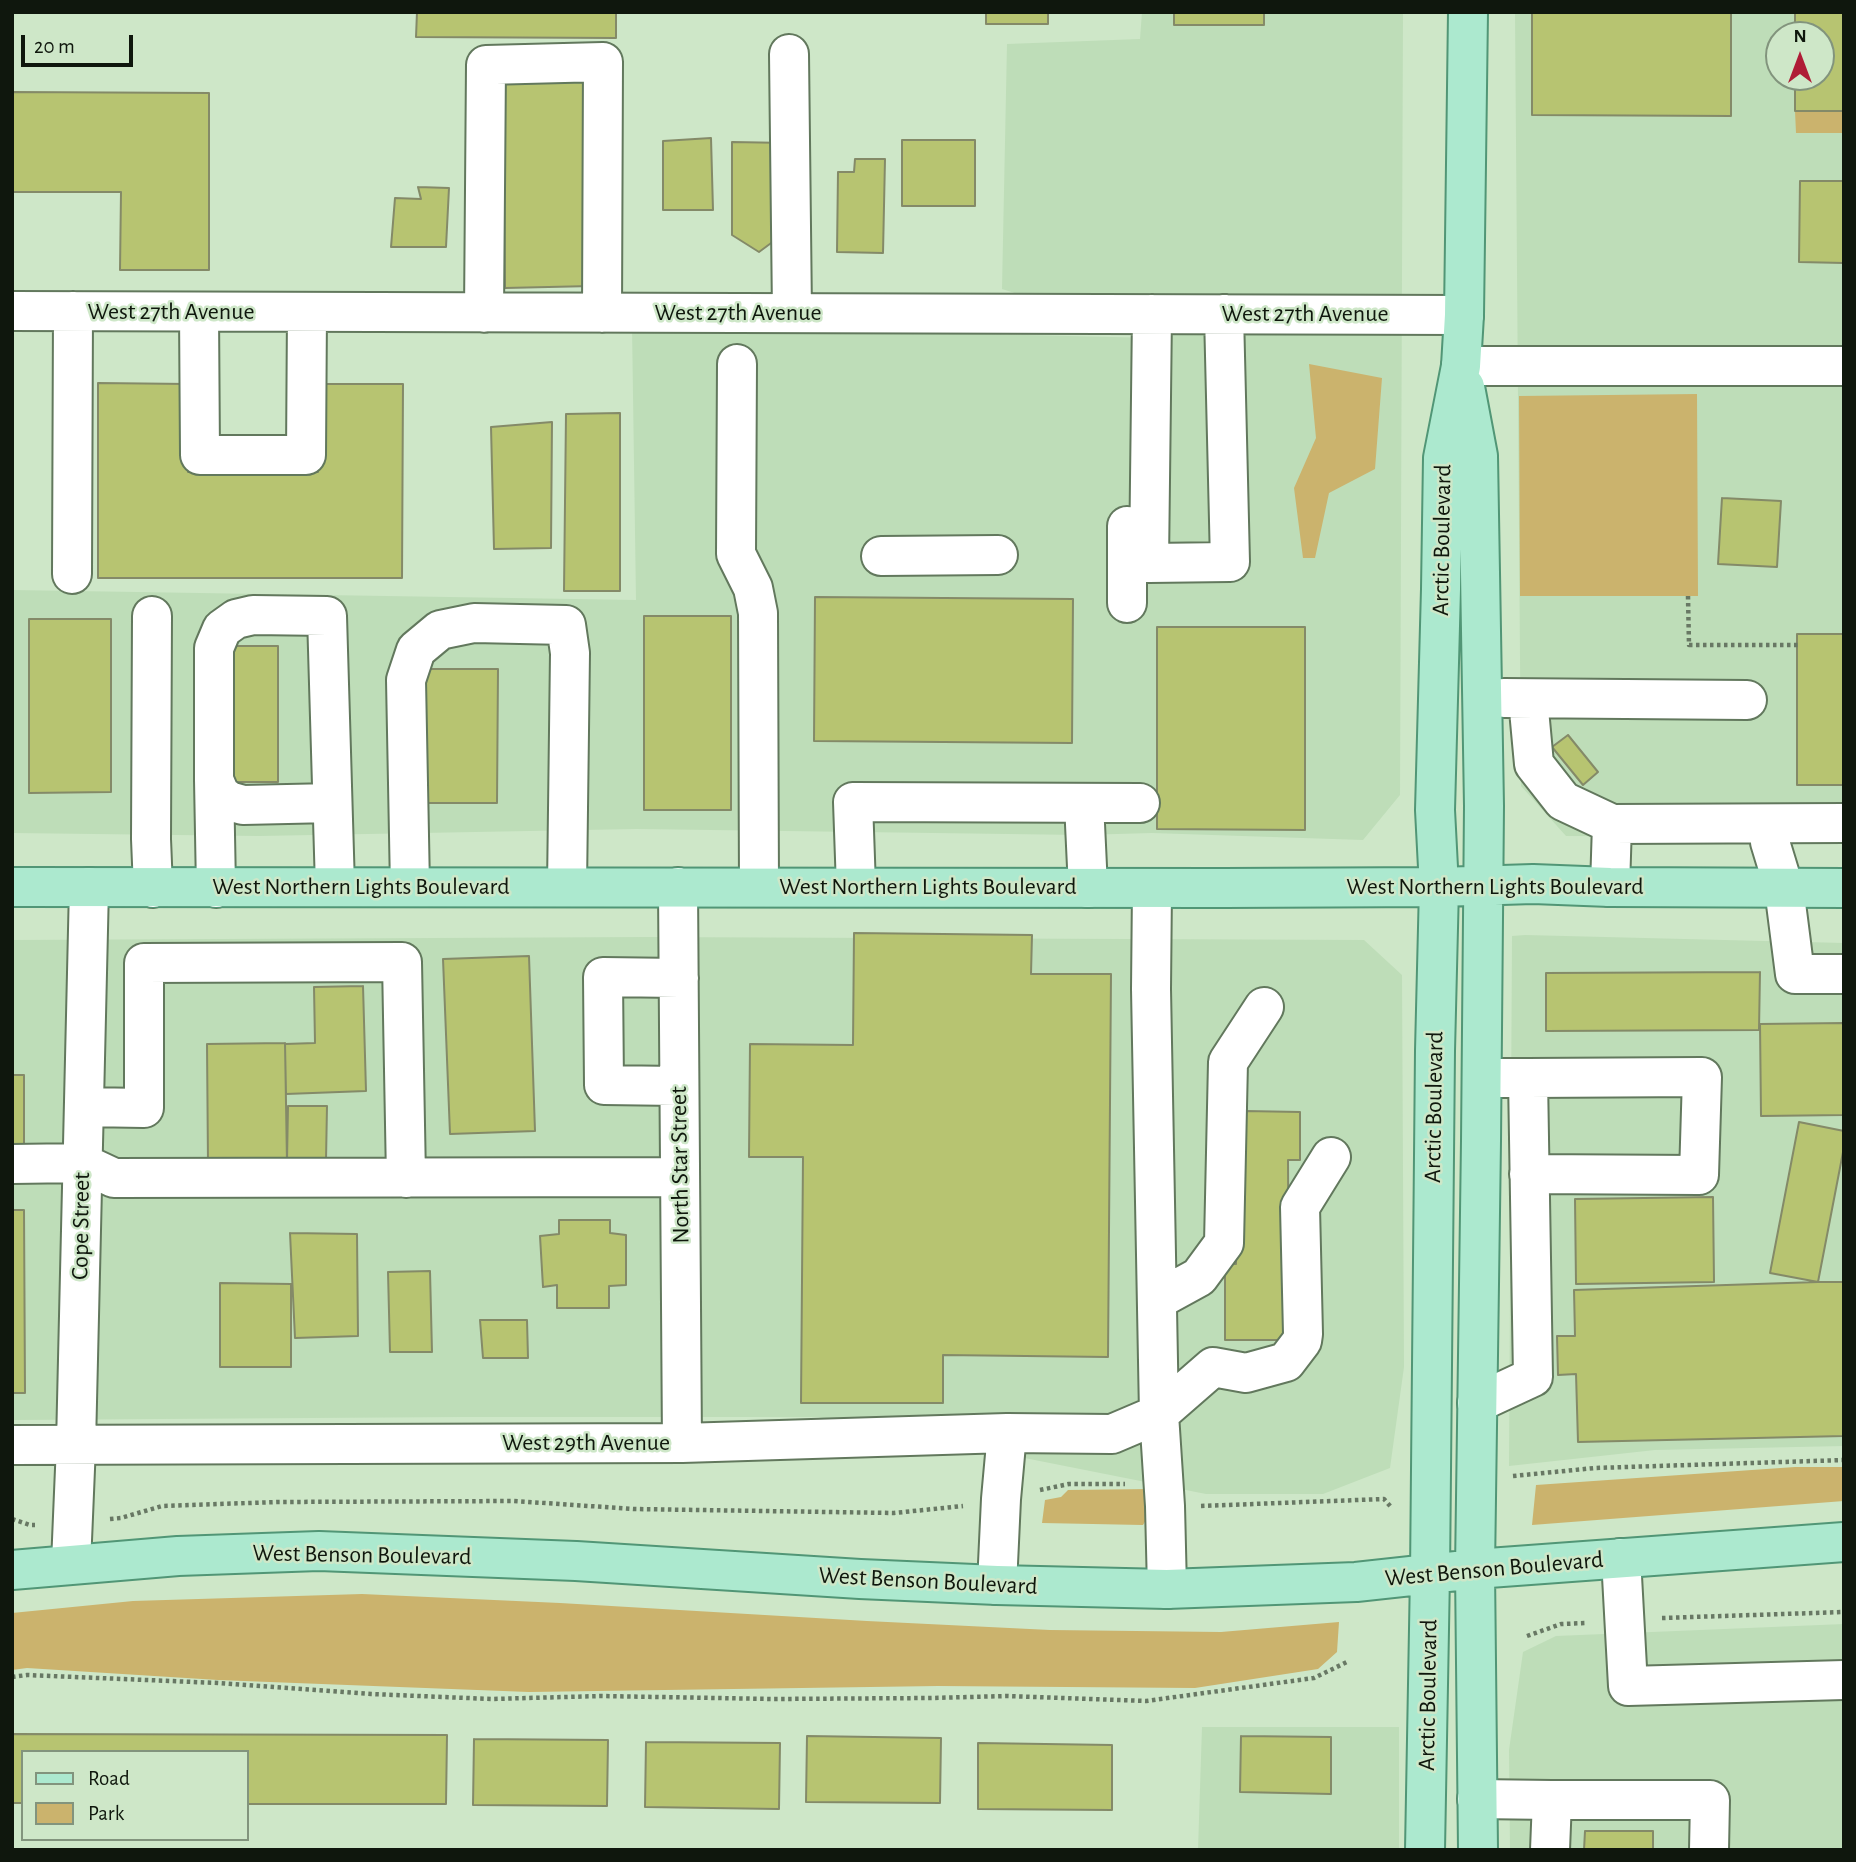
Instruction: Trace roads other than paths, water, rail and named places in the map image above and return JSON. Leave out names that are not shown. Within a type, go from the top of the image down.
[{"type":"main road","name":"Arctic Boulevard","points":[[1425,1850],[1439,887],[1435,810],[1443,457],[1461,366],[1464,315],[1468,12]]},
{"type":"main road","name":"Arctic Boulevard","points":[[1461,366],[1478,456],[1481,699],[1482,1077],[1475,1569],[1478,1850]]},
{"type":"main road","name":"West Northern Lights Boulevard","points":[[12,887],[1152,888],[1534,884],[1844,888]]},
{"type":"main road","name":"West Benson Boulevard","points":[[12,1570],[178,1556],[319,1551],[562,1560],[997,1585],[1167,1589],[1356,1582],[1475,1569],[1844,1542]]},
{"type":"street","points":[[789,54],[792,313]]},
{"type":"street","points":[[484,313],[486,65],[603,62],[602,313]]},
{"type":"street","name":"West 27th Avenue","points":[[12,311],[1464,315]]},
{"type":"street","points":[[72,574],[73,311]]},
{"type":"street","points":[[199,312],[200,455],[306,455],[307,312]]},
{"type":"street","points":[[1139,314],[1149,563],[1230,562],[1224,314]]},
{"type":"street","points":[[1127,603],[1139,314]]},
{"type":"street","points":[[737,364],[736,554],[753,588],[758,613],[759,887]]},
{"type":"street","points":[[1461,366],[1844,366]]},
{"type":"street","points":[[881,556],[998,555]]},
{"type":"street","points":[[152,615],[153,888]]},
{"type":"street","points":[[216,888],[214,648],[222,629],[236,619],[253,615],[327,615],[335,887]]},
{"type":"street","points":[[410,887],[406,680],[416,650],[440,630],[474,623],[566,625],[570,653],[567,887]]},
{"type":"street","points":[[1481,699],[1747,701]]},
{"type":"street","points":[[1528,699],[1534,764],[1563,802],[1612,824],[1844,823]]},
{"type":"street","points":[[214,780],[220,794],[229,802],[243,805],[332,803]]},
{"type":"street","points":[[856,887],[853,802],[1140,803]]},
{"type":"street","points":[[1084,803],[1088,888]]},
{"type":"street","points":[[1610,887],[1612,824]]},
{"type":"street","points":[[1768,824],[1770,842],[1784,888],[1795,974],[1844,974]]},
{"type":"street","name":"Cope Street","points":[[71,1564],[89,887]]},
{"type":"street","name":"North Star Street","points":[[678,887],[682,1443]]},
{"type":"street","points":[[1152,888],[1151,1002],[1159,1414],[1167,1589]]},
{"type":"street","points":[[84,1107],[144,1108],[144,963],[402,962],[406,1178]]},
{"type":"street","points":[[678,1086],[604,1085],[603,977],[679,978]]},
{"type":"street","points":[[1157,1300],[1199,1277],[1224,1243],[1228,1062],[1264,1007]]},
{"type":"street","points":[[1482,1077],[1702,1077],[1699,1175],[1529,1174]]},
{"type":"street","points":[[1477,1403],[1532,1377],[1528,1079]]},
{"type":"street","name":"West 29th Avenue","points":[[12,1445],[682,1443],[1007,1433],[1112,1434],[1159,1414],[1213,1367],[1246,1373],[1286,1362],[1302,1341],[1300,1207],[1331,1157]]},
{"type":"street","points":[[12,1164],[82,1163],[114,1178],[680,1177]]},
{"type":"street","points":[[1480,1221],[1530,1219]]},
{"type":"street","points":[[997,1585],[1000,1499],[1007,1433]]},
{"type":"street","points":[[1621,1558],[1628,1686],[1844,1680]]},
{"type":"street","points":[[1477,1798],[1710,1800],[1709,1850]]},
{"type":"street","points":[[1550,1850],[1552,1800]]}]
